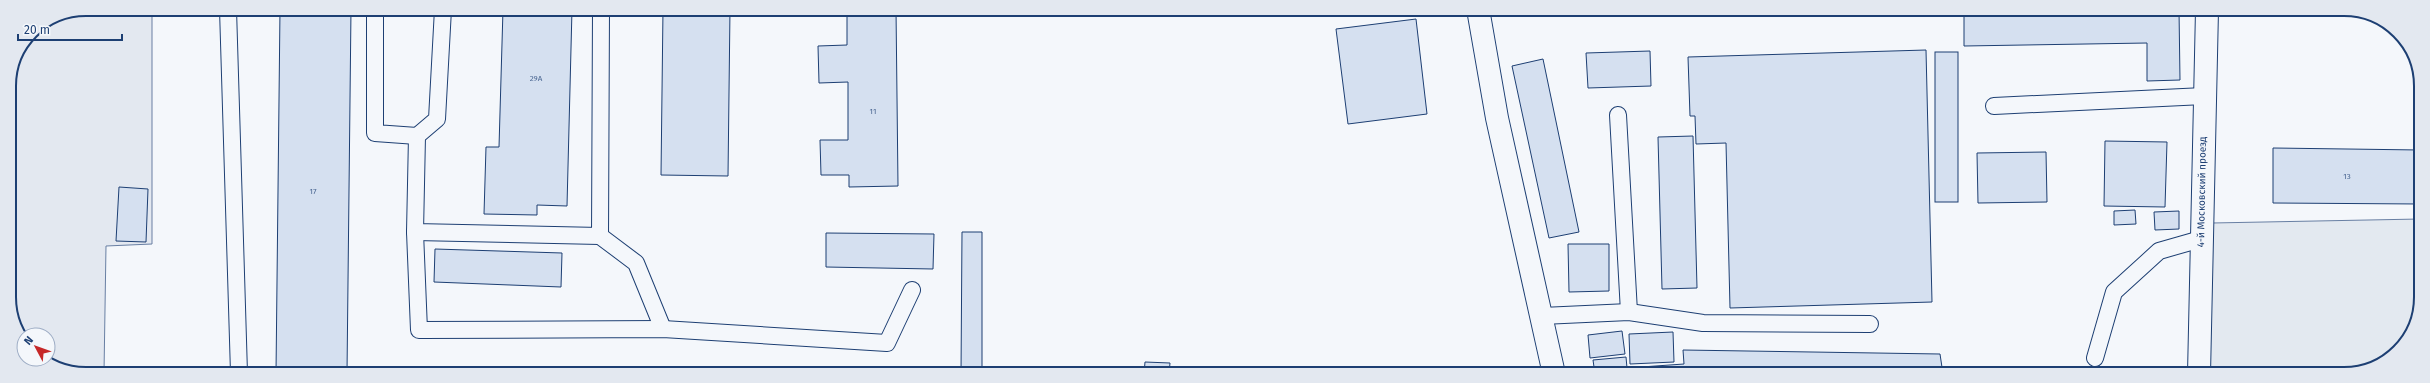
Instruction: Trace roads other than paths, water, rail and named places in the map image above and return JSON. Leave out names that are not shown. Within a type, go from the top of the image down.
[{"type":"street","points":[[1479,16],[1497,118],[1553,367]]},
{"type":"street","name":"4-й Московский проезд","points":[[2199,367],[2207,16]]},
{"type":"lane","points":[[228,16],[239,367]]},
{"type":"lane","points":[[376,16],[375,133],[417,136],[437,119],[443,16]]},
{"type":"lane","points":[[600,236],[601,16]]},
{"type":"lane","points":[[1994,106],[2204,96]]},
{"type":"lane","points":[[1618,115],[1629,312]]},
{"type":"lane","points":[[417,136],[415,232],[419,330],[663,329],[887,343],[912,290]]},
{"type":"lane","points":[[415,232],[600,236],[636,263],[663,329]]},
{"type":"lane","points":[[2095,358],[2114,292],[2159,251],[2201,239]]},
{"type":"lane","points":[[1542,316],[1629,312],[1703,323],[1870,324]]}]
